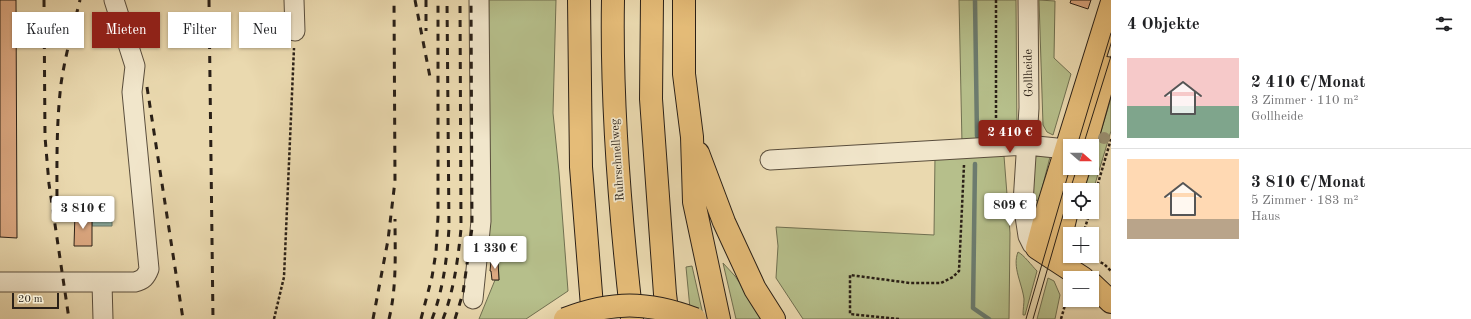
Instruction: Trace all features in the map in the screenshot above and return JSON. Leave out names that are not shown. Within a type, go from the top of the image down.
[{"type":"main road","points":[[579,0],[581,167],[593,319]]},
{"type":"main road","name":"Ruhrschnellweg","points":[[613,0],[612,42],[615,114],[627,276],[632,319]]},
{"type":"main road","points":[[652,0],[651,99],[668,319]]},
{"type":"main road","points":[[684,0],[684,74],[692,137],[694,202],[719,319]]},
{"type":"main road","points":[[1078,139],[1111,5]]},
{"type":"main road","points":[[1079,139],[1111,56]]},
{"type":"main road","points":[[692,137],[727,228],[755,289],[774,319]]},
{"type":"main road","points":[[1065,175],[1037,248],[1059,262],[1066,271]]},
{"type":"main road","points":[[1059,262],[1061,236],[1065,219]]},
{"type":"main road","points":[[1099,291],[1111,302]]},
{"type":"main road","points":[[564,319],[582,312],[622,305],[657,308],[676,312],[695,319]]},
{"type":"street","points":[[0,282],[135,282],[142,280],[147,276],[149,269],[132,92],[135,66],[114,0]]},
{"type":"street","points":[[294,0],[295,31]]},
{"type":"street","points":[[473,299],[482,221],[479,0]]},
{"type":"street","name":"Gollheide","points":[[1028,0],[1029,108],[1024,166],[1023,202],[1024,219],[1028,236],[1032,244],[1037,248]]},
{"type":"street","points":[[770,160],[1027,145],[1063,146]]},
{"type":"street","points":[[102,283],[103,319]]},
{"type":"path","points":[[996,0],[996,147]]},
{"type":"path","points":[[274,319],[284,277],[295,31]]},
{"type":"path","points":[[1098,183],[1111,140]]},
{"type":"path","points":[[899,319],[850,314],[850,275],[910,283],[941,283],[953,277],[959,271],[964,148]]},
{"type":"path","points":[[1099,262],[1104,264],[1111,271]]},
{"type":"path","points":[[1061,319],[1065,307]]},
{"type":"green space","points":[[489,0],[556,0],[553,113],[568,291],[526,319],[479,319],[495,280],[499,280],[498,261],[486,261]]},
{"type":"green space","points":[[959,0],[1016,0],[1017,137],[962,144]]},
{"type":"green space","points":[[1039,0],[1055,1],[1054,58],[1071,74],[1053,135],[1047,132],[1043,125]]},
{"type":"green space","points":[[1111,98],[1111,131],[1099,171],[1099,139]]},
{"type":"green space","points":[[935,156],[1004,156],[1010,233],[1009,319],[803,319],[776,278],[778,246],[776,227],[934,235]]},
{"type":"green space","points":[[1036,156],[1050,157],[1039,200],[1037,201],[1033,192],[1033,173]]},
{"type":"green space","points":[[1088,175],[1098,175],[1095,183],[1086,183]]},
{"type":"green space","points":[[1018,252],[1037,271],[1025,315],[1023,315],[1024,299],[1016,263]]},
{"type":"green space","points":[[723,263],[735,276],[764,319],[736,319]]},
{"type":"green space","points":[[692,266],[704,319],[691,319],[686,267]]},
{"type":"green space","points":[[1048,278],[1054,281],[1060,295],[1055,319],[1037,319]]},
{"type":"shaded area","points":[[92,213],[112,213],[112,226],[92,226]]},
{"type":"building","points":[[0,0],[16,0],[16,12],[12,12],[12,48],[16,48],[17,238],[0,237]]},
{"type":"building","points":[[1071,0],[1091,0],[1088,9],[1070,3]]},
{"type":"building","points":[[75,213],[92,213],[92,246],[74,246]]},
{"type":"building","points":[[491,261],[498,261],[499,280],[492,280],[490,271]]},
{"type":"waterway","points":[[975,0],[977,136]]},
{"type":"waterway","points":[[975,164],[973,308],[989,319]]},
{"type":"tram line","points":[[1079,139],[1111,33]]},
{"type":"tram line","points":[[1085,139],[1111,56]]},
{"type":"tram line","points":[[1026,319],[1068,175]]},
{"type":"tram line","points":[[1072,183],[1075,175]]},
{"type":"tram line","points":[[1033,319],[1063,215]]},
{"type":"railway","points":[[44,0],[45,137],[49,184],[69,319]]},
{"type":"railway","points":[[57,210],[59,100],[67,52],[80,0]]},
{"type":"railway","points":[[209,0],[213,319]]},
{"type":"railway","points":[[373,319],[388,240],[395,181],[394,0]]},
{"type":"railway","points":[[415,0],[430,77]]},
{"type":"railway","points":[[426,0],[426,31]]},
{"type":"railway","points":[[421,319],[432,277],[436,252],[438,217],[438,0]]},
{"type":"railway","points":[[432,319],[444,274],[449,228],[447,0]]},
{"type":"railway","points":[[443,319],[453,286],[461,229],[460,0]]},
{"type":"railway","points":[[455,319],[463,293],[472,228],[471,0]]},
{"type":"railway","points":[[147,87],[183,319]]},
{"type":"railway","points":[[389,319],[392,307],[394,282],[395,219]]}]
